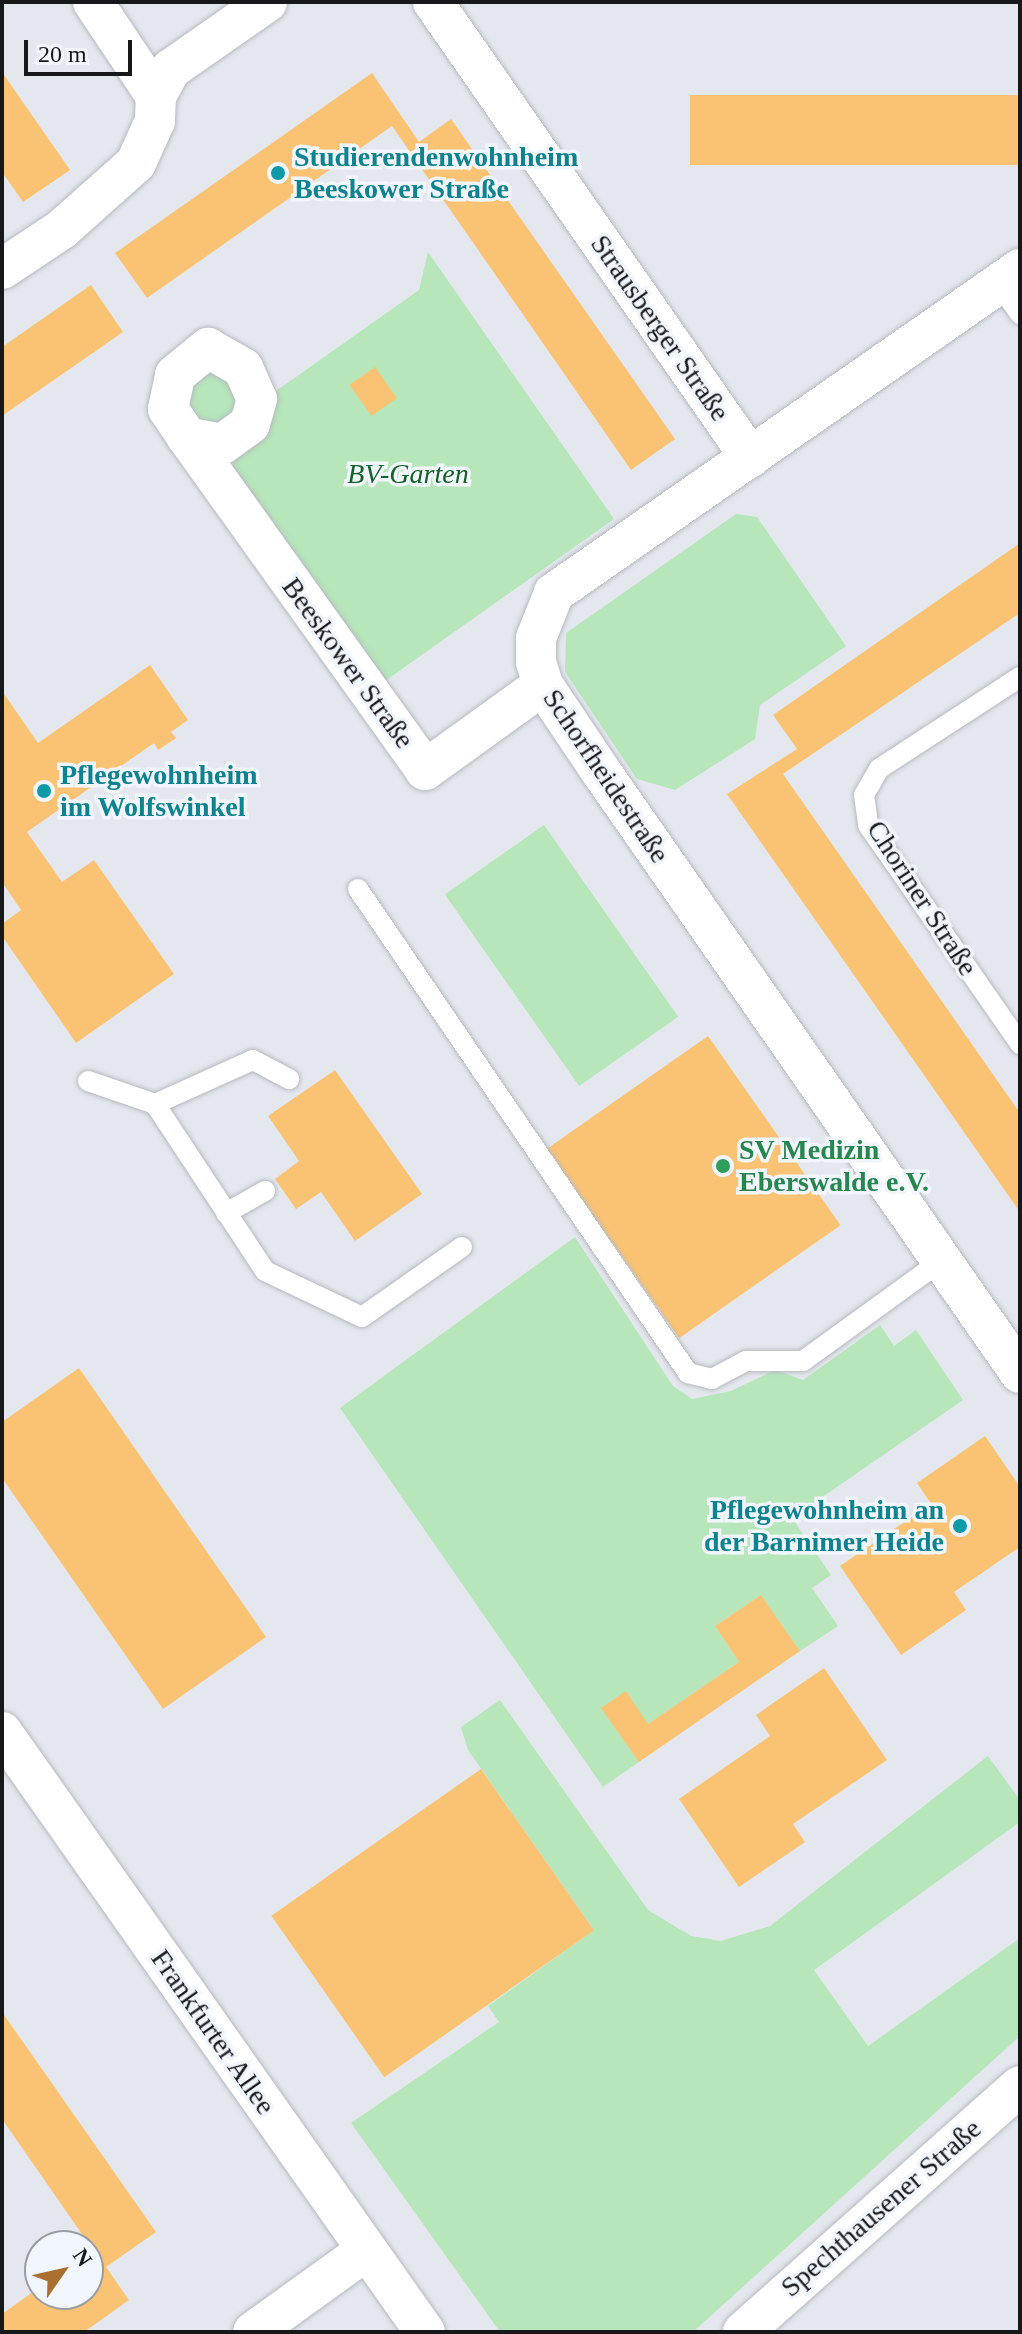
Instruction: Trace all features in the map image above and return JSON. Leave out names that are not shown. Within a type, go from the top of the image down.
[{"type":"street","points":[[93,2],[156,96]]},
{"type":"street","points":[[5,261],[62,229],[136,163],[155,121],[156,96],[171,69],[267,2]]},
{"type":"street","name":"Strausberger Straße","points":[[433,2],[750,457]]},
{"type":"street","name":"Schorfheidestraße","points":[[1013,289],[750,457],[554,593],[536,638],[543,685],[1020,1373]]},
{"type":"street","name":"Beeskower Straße","points":[[187,437],[425,770],[543,685]]},
{"type":"street","name":"Frankfurter Allee","points":[[2,1732],[425,2332]]},
{"type":"street","name":"Spechthausener Straße","points":[[759,2327],[1020,2086]]},
{"type":"street","points":[[253,2332],[367,2250]]},
{"type":"lane","name":"Choriner Straße","points":[[1020,677],[879,769],[864,795],[868,825],[1020,1044]]},
{"type":"lane","points":[[358,889],[688,1373],[712,1379],[746,1361],[803,1361],[941,1261]]},
{"type":"lane","points":[[155,1104],[253,1060],[289,1079]]},
{"type":"lane","points":[[88,1081],[155,1104],[265,1271],[362,1317],[462,1247]]},
{"type":"lane","points":[[226,1213],[265,1191]]},
{"type":"green space","name":"BV-Garten","points":[[428,252],[614,519],[378,686],[232,475],[235,452],[269,396],[419,290]]},
{"type":"green space","points":[[204,369],[245,390],[230,429],[186,415],[182,399]]},
{"type":"green space","points":[[736,514],[757,517],[846,646],[760,705],[755,739],[675,790],[637,779],[565,672],[566,633]]},
{"type":"green space","points":[[544,825],[678,1017],[579,1086],[445,894]]},
{"type":"green space","points":[[575,1237],[673,1386],[692,1399],[731,1391],[775,1370],[803,1380],[880,1325],[894,1346],[916,1330],[963,1400],[792,1518],[831,1575],[812,1588],[838,1626],[800,1651],[761,1595],[715,1626],[739,1662],[648,1724],[602,1708],[639,1762],[603,1787],[340,1408]]},
{"type":"green space","points":[[500,1700],[648,1910],[691,1936],[721,1941],[770,1926],[988,1756],[1020,1800],[1020,1822],[814,1970],[868,2046],[1020,1938],[1020,2036],[693,2332],[500,2332],[351,2123],[499,2022],[488,2006],[594,1930],[468,1750],[461,1727]]},
{"type":"building","points":[[2,72],[70,170],[23,202],[2,172]]},
{"type":"building","points":[[372,73],[419,142],[451,119],[675,439],[631,470],[392,126],[147,298],[115,253]]},
{"type":"building","points":[[690,95],[1020,95],[1020,165],[690,165]]},
{"type":"building","points":[[91,285],[123,332],[2,416],[2,347]]},
{"type":"building","points":[[375,367],[397,398],[371,416],[350,385]]},
{"type":"building","points":[[1020,543],[1020,613],[783,774],[1020,1113],[1020,1212],[727,794],[797,749],[773,715]]},
{"type":"building","points":[[150,665],[188,720],[171,732],[176,738],[158,750],[154,743],[27,832],[62,882],[94,860],[174,974],[76,1043],[2,936],[2,924],[21,910],[2,882],[2,691],[38,743]]},
{"type":"building","name":"SV Medizin Eberswalde e.V.","points":[[708,1036],[840,1225],[679,1338],[547,1149]]},
{"type":"building","points":[[335,1070],[422,1194],[355,1241],[321,1192],[296,1209],[275,1179],[299,1161],[268,1116]]},
{"type":"building","points":[[79,1368],[266,1637],[163,1709],[2,1478],[2,1422]]},
{"type":"building","name":"Pflegewohnheim an der Barnimer Heide","points":[[985,1436],[1020,1487],[1020,1547],[954,1592],[966,1610],[901,1655],[840,1566],[931,1504],[917,1483]]},
{"type":"building","points":[[761,1595],[800,1651],[639,1762],[601,1708],[626,1691],[648,1724],[739,1662],[715,1626]]},
{"type":"building","points":[[824,1668],[887,1760],[793,1824],[805,1842],[739,1887],[679,1799],[770,1736],[756,1715]]},
{"type":"building","points":[[481,1769],[594,1930],[384,2077],[271,1916]]},
{"type":"building","points":[[2,2012],[156,2232],[106,2267],[129,2300],[84,2332],[2,2332],[2,2314],[24,2298],[24,2310],[104,2310],[104,2230],[79,2230],[2,2119]]},
{"type":"place","name":"Studierendenwohnheim Beeskower Straße","points":[[278,173]]},
{"type":"place","name":"Pflegewohnheim im Wolfswinkel","points":[[44,791]]},
{"type":"place","name":"SV Medizin Eberswalde e.V.","points":[[723,1166]]},
{"type":"place","name":"Pflegewohnheim an der Barnimer Heide","points":[[960,1526]]}]
